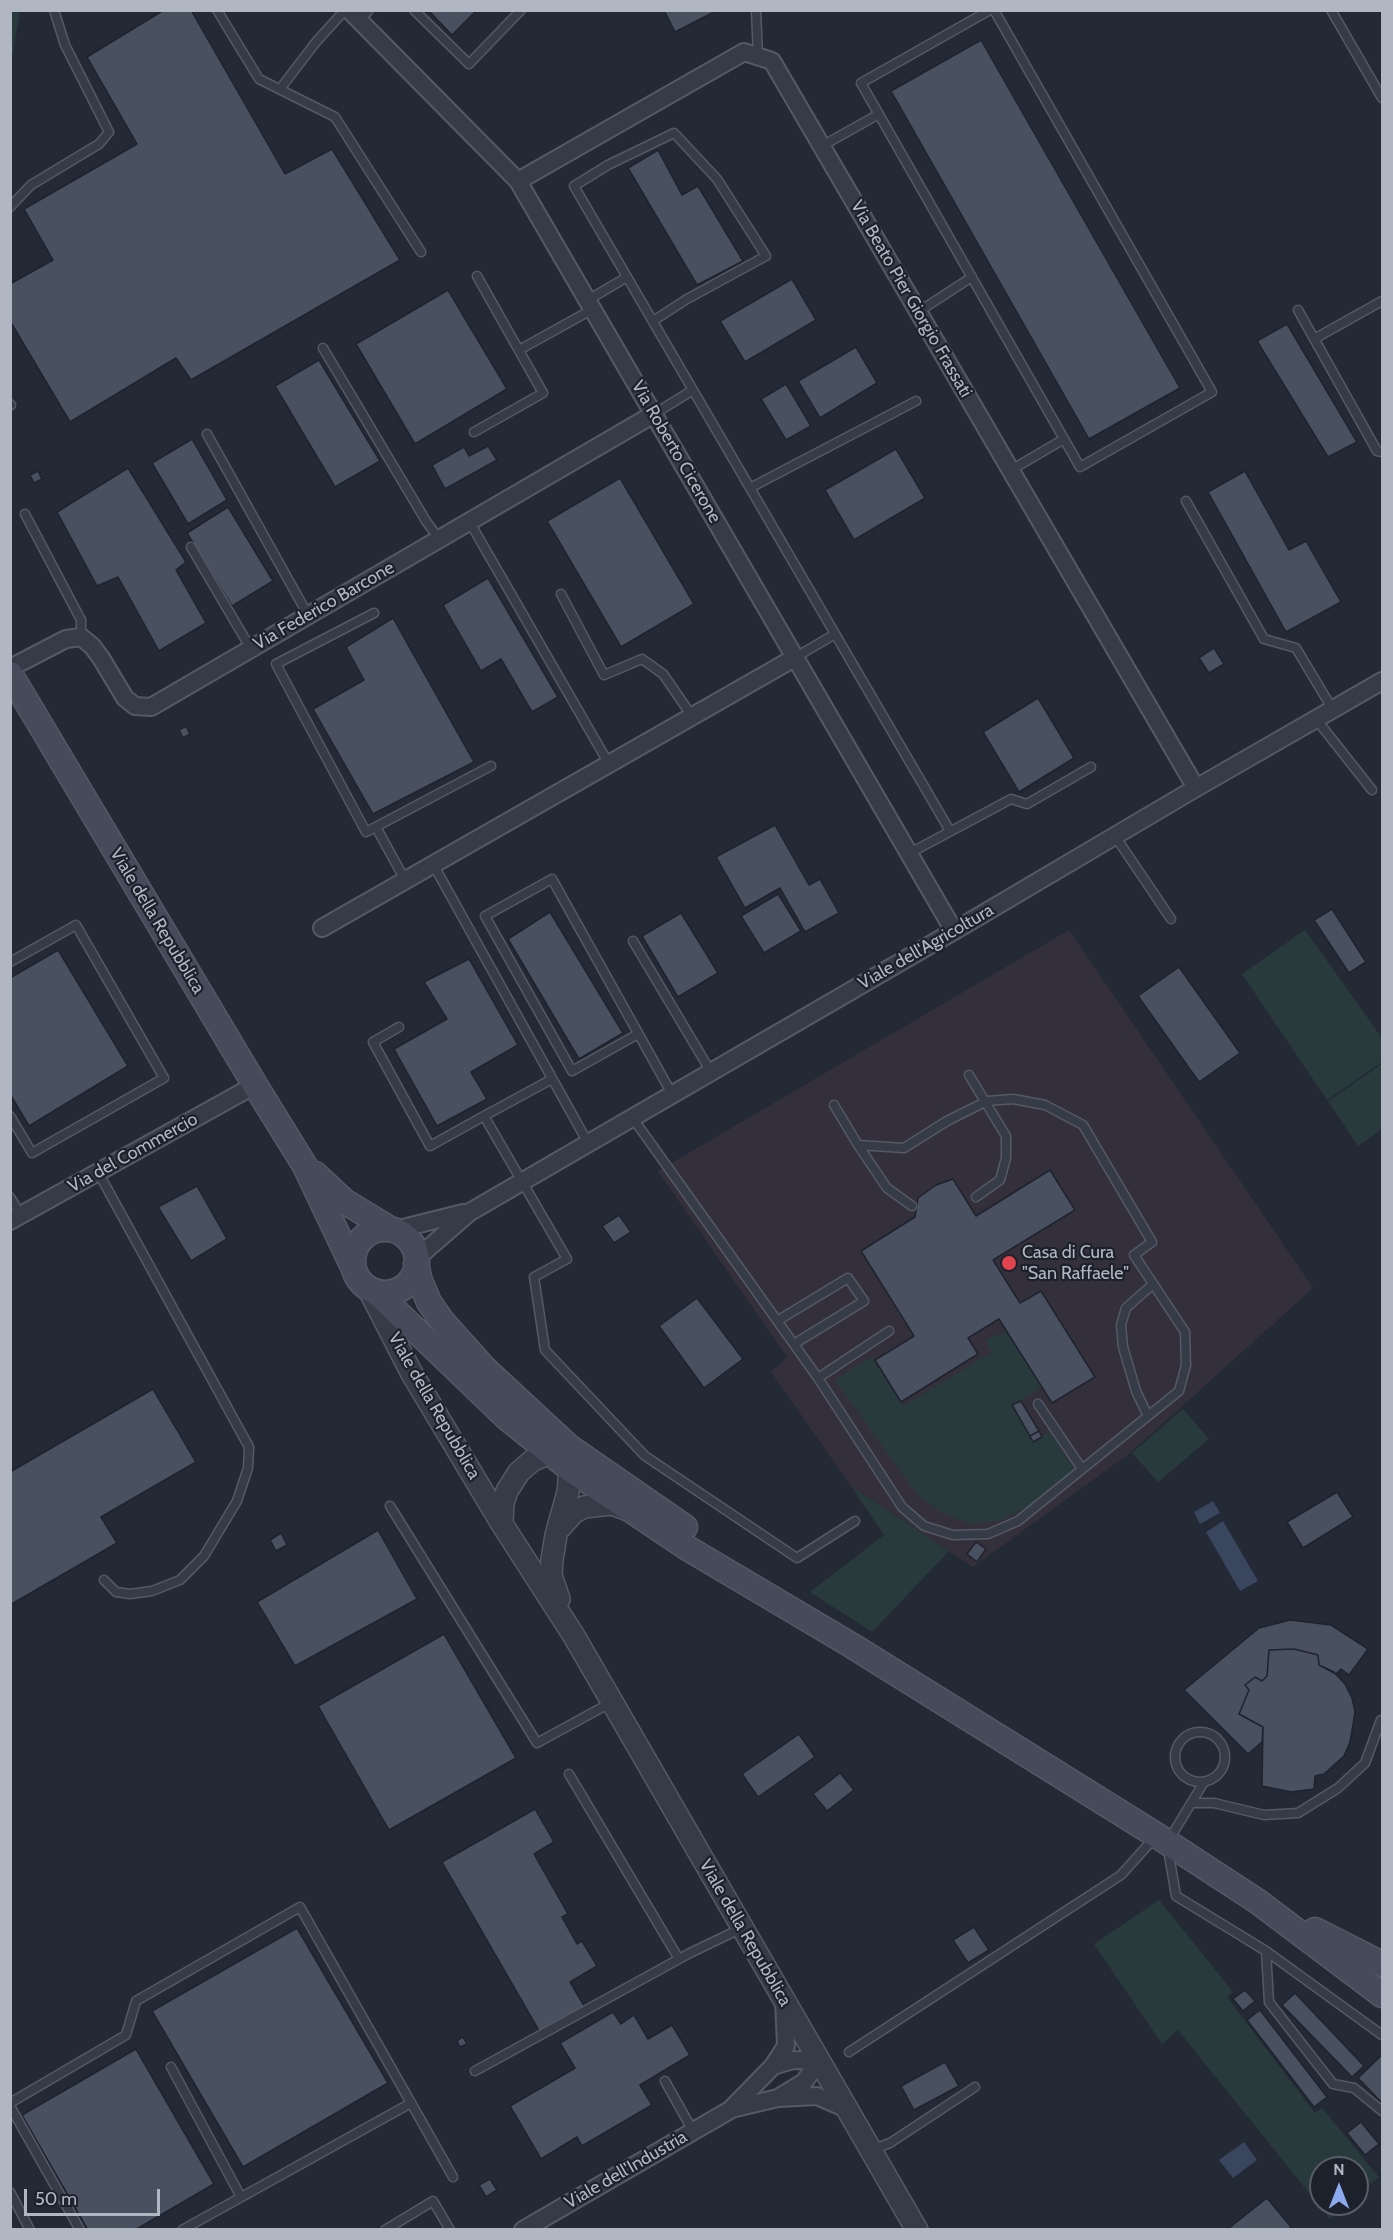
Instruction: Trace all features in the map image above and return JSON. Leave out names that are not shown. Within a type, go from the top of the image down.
[{"type":"main road","name":"Viale della Repubblica","points":[[10,674],[305,1166],[353,1267]]},
{"type":"main road","name":"Viale della Repubblica","points":[[305,1166],[344,1201],[393,1230]]},
{"type":"main road","points":[[851,1645],[689,1549],[630,1510],[562,1456],[442,1321],[429,1302],[420,1281],[412,1244],[408,1238],[393,1230],[380,1229],[361,1238],[352,1257],[356,1275],[507,1418],[562,1456],[851,1645],[1257,1901],[1383,1995]]},
{"type":"main road","points":[[371,1289],[393,1291],[402,1287],[414,1273],[416,1261]]},
{"type":"main road","points":[[1257,1901],[1383,1964]]},
{"type":"street","name":"Via Roberto Cicerone","points":[[355,13],[518,181],[954,931]]},
{"type":"street","points":[[518,181],[744,52],[758,57]]},
{"type":"street","name":"Via Beato Pier Giorgio Frassati","points":[[758,57],[772,61],[1196,788]]},
{"type":"street","name":"Via Federico Barcone","points":[[81,637],[92,645],[125,698],[135,706],[151,707],[654,414]]},
{"type":"street","points":[[10,668],[66,639],[81,637]]},
{"type":"street","points":[[322,928],[796,657]]},
{"type":"street","name":"Viale dell'Agricoltura","points":[[416,1261],[470,1212],[1383,681]]},
{"type":"street","name":"Via del Commercio","points":[[16,1218],[255,1085]]},
{"type":"street","name":"Viale dell'Agricoltura","points":[[393,1230],[470,1212]]},
{"type":"street","name":"Viale della Repubblica","points":[[371,1289],[411,1372],[613,1702],[917,2229]]},
{"type":"street","points":[[502,1524],[503,1503],[507,1491],[519,1472],[533,1460],[562,1456]]},
{"type":"street","name":"Viale della Repubblica","points":[[562,1456],[567,1500],[556,1535],[551,1575],[574,1636]]},
{"type":"street","points":[[556,1535],[564,1522],[584,1507],[612,1504],[630,1510]]},
{"type":"street","name":"Viale dell'Industria","points":[[730,2110],[772,2066],[786,2046],[784,1999]]},
{"type":"street","points":[[772,2066],[793,2060],[819,2061]]},
{"type":"street","name":"Viale dell'Industria","points":[[778,2098],[804,2082],[819,2061]]},
{"type":"street","name":"Viale dell'Industria","points":[[532,2227],[730,2110],[778,2098],[817,2096],[846,2109]]},
{"type":"lane","points":[[10,207],[31,185],[99,144],[109,132],[65,45],[54,10]]},
{"type":"lane","points":[[217,10],[259,79],[335,117],[421,252]]},
{"type":"lane","points":[[414,10],[469,64],[521,10]]},
{"type":"lane","points":[[756,10],[758,57]]},
{"type":"lane","points":[[992,10],[1212,392],[1080,467],[879,114],[861,83],[992,10]]},
{"type":"lane","points":[[1331,10],[1383,98]]},
{"type":"lane","points":[[280,89],[316,42],[355,13]]},
{"type":"lane","points":[[822,146],[879,114]]},
{"type":"lane","points":[[653,321],[687,299],[766,256],[717,179],[674,133],[608,165],[574,186],[950,831]]},
{"type":"lane","points":[[474,432],[543,393],[477,276]]},
{"type":"lane","points":[[519,350],[627,278]]},
{"type":"lane","points":[[918,312],[972,278]]},
{"type":"lane","points":[[1314,339],[1383,301]]},
{"type":"lane","points":[[1298,310],[1377,451],[1383,452]]},
{"type":"lane","points":[[324,348],[426,521],[439,539]]},
{"type":"lane","points":[[654,414],[693,390]]},
{"type":"lane","points":[[750,488],[916,401]]},
{"type":"lane","points":[[207,434],[308,615]]},
{"type":"lane","points":[[1011,470],[1064,439]]},
{"type":"lane","points":[[1186,501],[1264,639],[1296,648],[1333,710]]},
{"type":"lane","points":[[25,514],[81,620],[81,637]]},
{"type":"lane","points":[[469,521],[609,764]]},
{"type":"lane","points":[[190,547],[251,648]]},
{"type":"lane","points":[[561,594],[604,675],[642,659],[663,674],[692,716]]},
{"type":"lane","points":[[374,613],[276,664],[366,832],[491,766]]},
{"type":"lane","points":[[796,657],[836,634]]},
{"type":"lane","points":[[1316,719],[1372,790]]},
{"type":"lane","points":[[909,853],[1011,799],[1027,804],[1091,767]]},
{"type":"lane","points":[[376,827],[405,880]]},
{"type":"lane","points":[[1115,836],[1171,919]]},
{"type":"lane","points":[[433,864],[588,1143]]},
{"type":"lane","points":[[638,1034],[572,1071],[485,916],[552,879],[672,1094]]},
{"type":"lane","points":[[10,962],[76,925],[164,1078],[32,1153],[10,1116]]},
{"type":"lane","points":[[633,941],[711,1072]]},
{"type":"lane","points":[[399,1028],[373,1042],[430,1146],[552,1079]]},
{"type":"lane","points":[[969,1075],[987,1101],[1006,1136],[1006,1158],[1000,1180],[976,1197]]},
{"type":"lane","points":[[632,1117],[818,1378],[902,1507],[924,1526],[953,1535],[988,1534],[1018,1521],[1179,1391],[1186,1365],[1185,1332],[1134,1255],[1152,1242],[1083,1125],[1045,1105],[1013,1099],[987,1101],[947,1121],[904,1148],[858,1145]]},
{"type":"lane","points":[[834,1105],[887,1188],[912,1206]]},
{"type":"lane","points":[[484,1116],[567,1259],[534,1277],[545,1350],[645,1456],[797,1558],[855,1521]]},
{"type":"lane","points":[[98,1172],[249,1447],[248,1468],[237,1501],[204,1556],[180,1580],[152,1591],[130,1594],[116,1592],[104,1580]]},
{"type":"lane","points":[[10,1197],[16,1218]]},
{"type":"lane","points":[[777,1321],[848,1278],[864,1301],[794,1344]]},
{"type":"lane","points":[[1148,1416],[1136,1391],[1123,1347],[1121,1325],[1126,1308],[1153,1284]]},
{"type":"lane","points":[[818,1378],[889,1331]]},
{"type":"lane","points":[[1038,1404],[1082,1469]]},
{"type":"lane","points":[[390,1506],[537,1743],[613,1702]]},
{"type":"lane","points":[[1193,1803],[1214,1803],[1264,1815],[1298,1813],[1338,1788],[1365,1763],[1381,1720],[1383,1720]]},
{"type":"lane","points":[[849,2052],[1120,1875],[1161,1839],[1193,1803],[1204,1782],[1218,1775],[1225,1761],[1225,1753],[1218,1739],[1204,1732],[1196,1732],[1188,1735],[1177,1746],[1174,1761],[1177,1769],[1188,1780],[1204,1782]]},
{"type":"lane","points":[[569,1774],[679,1959]]},
{"type":"lane","points":[[1161,1839],[1176,1896],[1266,1951],[1383,2035]]},
{"type":"lane","points":[[80,2229],[10,2105],[126,2035],[136,2001],[300,1907],[453,2177]]},
{"type":"lane","points":[[475,2071],[679,1959],[743,1928]]},
{"type":"lane","points":[[1266,1951],[1269,2002],[1333,2084],[1354,2088],[1383,2111]]},
{"type":"lane","points":[[171,2067],[241,2197]]},
{"type":"lane","points":[[665,2081],[693,2131]]},
{"type":"lane","points":[[871,2151],[890,2143],[975,2087]]},
{"type":"lane","points":[[183,2229],[411,2103]]},
{"type":"lane","points":[[10,2192],[30,2229]]},
{"type":"lane","points":[[385,2229],[433,2201],[450,2229]]},
{"type":"shaded area","points":[[11,10],[20,11],[11,57]]},
{"type":"shaded area","name":"Casa di Cura \"San Raffaele\"","points":[[1069,930],[1313,1288],[1130,1453],[973,1567],[851,1486],[771,1372],[787,1357],[658,1171]]},
{"type":"shaded area","points":[[1305,930],[1382,1038],[1382,1062],[1327,1100],[1242,974]]},
{"type":"shaded area","points":[[1382,1064],[1382,1129],[1358,1146],[1328,1101]]},
{"type":"shaded area","points":[[1007,1331],[1042,1387],[1012,1406],[1033,1442],[1050,1432],[1072,1466],[1073,1472],[1027,1508],[998,1521],[970,1524],[941,1512],[917,1494],[835,1380],[871,1357],[903,1406],[992,1352],[986,1340]]},
{"type":"shaded area","points":[[1183,1409],[1209,1439],[1158,1482],[1132,1453]]},
{"type":"shaded area","points":[[851,1486],[949,1551],[872,1632],[810,1592],[884,1535]]},
{"type":"shaded area","points":[[1159,1900],[1233,1992],[1227,1997],[1315,2113],[1322,2108],[1362,2156],[1309,2156],[1309,2193],[1178,2030],[1162,2044],[1094,1944]]},
{"type":"shaded area","points":[[1369,2165],[1379,2177],[1369,2186]]},
{"type":"water","points":[[1213,1501],[1220,1513],[1200,1524],[1194,1512]]},
{"type":"water","points":[[1223,1521],[1258,1581],[1240,1591],[1206,1532]]},
{"type":"water","points":[[1244,2142],[1257,2160],[1233,2178],[1219,2160]]},
{"type":"building","points":[[164,10],[191,10],[285,174],[332,149],[400,260],[191,380],[176,358],[70,422],[10,321],[10,284],[53,260],[24,209],[137,144],[87,57]]},
{"type":"building","points":[[428,10],[477,10],[452,35]]},
{"type":"building","points":[[664,10],[718,10],[675,32]]},
{"type":"building","points":[[981,40],[1180,388],[1089,439],[891,91]]},
{"type":"building","points":[[658,150],[682,195],[698,186],[743,261],[697,285],[628,168]]},
{"type":"building","points":[[792,279],[816,320],[745,362],[720,321]]},
{"type":"building","points":[[448,290],[507,389],[415,444],[356,344]]},
{"type":"building","points":[[1287,324],[1357,442],[1328,457],[1257,341]]},
{"type":"building","points":[[856,347],[877,383],[820,418],[798,381]]},
{"type":"building","points":[[319,360],[380,461],[335,487],[275,386]]},
{"type":"building","points":[[786,384],[811,426],[786,440],[761,399]]},
{"type":"building","points":[[192,439],[227,500],[188,524],[152,463]]},
{"type":"building","points":[[488,446],[497,460],[445,489],[432,465],[464,447],[469,456]]},
{"type":"building","points":[[896,449],[925,498],[854,540],[825,490]]},
{"type":"building","points":[[128,468],[186,562],[176,570],[206,623],[159,651],[118,577],[97,586],[57,512]]},
{"type":"building","points":[[38,471],[42,479],[34,483],[30,475]]},
{"type":"building","points":[[1245,471],[1289,550],[1306,541],[1341,602],[1286,632],[1208,492]]},
{"type":"building","points":[[620,478],[694,604],[621,647],[547,521]]},
{"type":"building","points":[[228,507],[273,581],[232,606],[187,533]]},
{"type":"building","points":[[488,578],[558,697],[532,712],[501,659],[481,671],[443,605]]},
{"type":"building","points":[[393,618],[474,762],[373,814],[313,709],[364,680],[346,647]]},
{"type":"building","points":[[1214,648],[1224,664],[1209,673],[1199,658]]},
{"type":"building","points":[[1038,698],[1074,758],[1019,792],[983,732]]},
{"type":"building","points":[[186,726],[190,734],[183,738],[179,730]]},
{"type":"building","points":[[775,825],[809,885],[820,879],[839,913],[805,932],[780,888],[745,908],[716,857]]},
{"type":"building","points":[[778,894],[801,931],[764,953],[741,916]]},
{"type":"building","points":[[1332,909],[1366,962],[1349,973],[1314,920]]},
{"type":"building","points":[[550,912],[623,1033],[579,1059],[508,939]]},
{"type":"building","points":[[681,913],[718,973],[678,997],[642,936]]},
{"type":"building","points":[[58,950],[128,1066],[29,1126],[10,1094],[10,978]]},
{"type":"building","points":[[469,959],[518,1045],[471,1072],[487,1099],[437,1126],[394,1049],[447,1019],[424,982]]},
{"type":"building","points":[[1179,967],[1240,1053],[1199,1082],[1138,996]]},
{"type":"building","points":[[1050,1170],[1075,1210],[993,1260],[1020,1303],[1041,1291],[1095,1377],[1052,1403],[999,1319],[968,1338],[978,1354],[901,1402],[875,1360],[914,1336],[861,1251],[915,1217],[918,1198],[936,1185],[953,1179],[976,1216]]},
{"type":"building","points":[[197,1186],[227,1239],[191,1261],[158,1207]]},
{"type":"building","points":[[619,1215],[631,1232],[614,1243],[602,1226]]},
{"type":"building","points":[[697,1298],[743,1359],[704,1388],[659,1326]]},
{"type":"building","points":[[153,1389],[196,1462],[101,1517],[117,1543],[10,1605],[10,1472]]},
{"type":"building","points":[[1021,1401],[1039,1431],[1030,1436],[1012,1405]]},
{"type":"building","points":[[1039,1431],[1042,1437],[1033,1442],[1030,1436]]},
{"type":"building","points":[[1337,1492],[1353,1517],[1303,1548],[1287,1522]]},
{"type":"building","points":[[378,1530],[417,1599],[295,1666],[257,1602]]},
{"type":"building","points":[[281,1533],[287,1545],[276,1551],[270,1540]]},
{"type":"building","points":[[976,1542],[986,1549],[977,1562],[967,1554]]},
{"type":"building","points":[[1290,1620],[1331,1625],[1368,1649],[1349,1675],[1341,1669],[1336,1674],[1319,1665],[1318,1655],[1294,1649],[1269,1650],[1267,1676],[1262,1681],[1255,1677],[1245,1685],[1249,1690],[1239,1714],[1263,1727],[1262,1742],[1248,1754],[1184,1690],[1259,1628]]},
{"type":"building","points":[[444,1634],[516,1758],[389,1830],[318,1706]]},
{"type":"building","points":[[1294,1649],[1318,1655],[1319,1665],[1334,1672],[1345,1684],[1352,1698],[1355,1712],[1350,1742],[1344,1756],[1324,1774],[1315,1776],[1314,1789],[1291,1792],[1262,1786],[1263,1727],[1239,1714],[1249,1690],[1245,1685],[1255,1677],[1262,1681],[1267,1676],[1269,1650]]},
{"type":"building","points":[[799,1734],[815,1757],[758,1797],[742,1774]]},
{"type":"building","points":[[840,1773],[854,1790],[827,1811],[813,1794]]},
{"type":"building","points":[[535,1809],[554,1842],[534,1854],[568,1914],[562,1917],[577,1944],[582,1941],[597,1966],[570,1982],[586,2009],[541,2034],[442,1862]]},
{"type":"building","points":[[974,1927],[989,1950],[968,1963],[953,1940]]},
{"type":"building","points":[[297,1928],[388,2083],[243,2167],[152,2011]]},
{"type":"building","points":[[1245,1990],[1255,2001],[1243,2011],[1233,1999]]},
{"type":"building","points":[[1295,1993],[1364,2066],[1352,2077],[1282,2005]]},
{"type":"building","points":[[1260,2010],[1327,2097],[1314,2107],[1247,2020]]},
{"type":"building","points":[[613,2012],[621,2024],[634,2015],[648,2039],[672,2025],[690,2055],[640,2085],[652,2105],[582,2146],[577,2137],[541,2159],[510,2106],[575,2068],[560,2043]]},
{"type":"building","points":[[463,2037],[467,2044],[460,2047],[457,2041]]},
{"type":"building","points":[[136,2049],[214,2184],[135,2230],[88,2230],[22,2115]]},
{"type":"building","points":[[1382,2055],[1382,2103],[1358,2078]]},
{"type":"building","points":[[945,2062],[959,2086],[914,2110],[901,2086]]},
{"type":"building","points":[[1361,2122],[1379,2144],[1365,2155],[1347,2133]]},
{"type":"building","points":[[490,2179],[497,2190],[486,2197],[479,2185]]},
{"type":"building","points":[[1267,2198],[1291,2227],[1288,2230],[1230,2230],[1229,2228]]},
{"type":"place","name":"Casa di Cura \"San Raffaele\"","points":[[1009,1263]]}]
